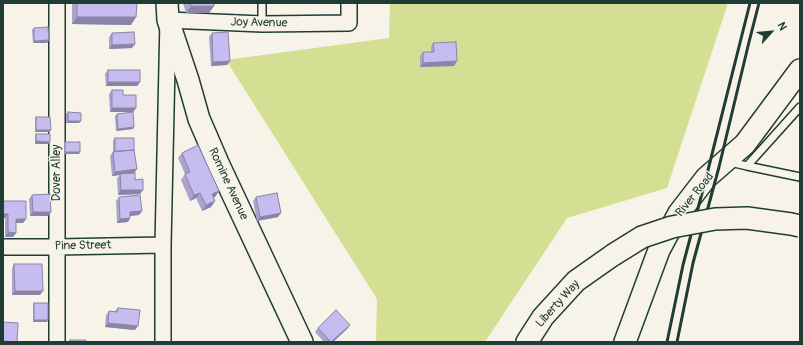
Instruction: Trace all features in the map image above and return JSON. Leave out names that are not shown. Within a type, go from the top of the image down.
[{"type":"street","name":"Dover Alley","points":[[56,3],[56,342]]},
{"type":"street","name":"Joy Avenue","points":[[167,12],[262,24],[349,23],[349,3]]},
{"type":"street","points":[[163,342],[167,12]]},
{"type":"street","name":"Romine Avenue","points":[[167,12],[199,118],[207,138],[302,342]]},
{"type":"street","name":"River Road","points":[[625,342],[659,250],[679,213],[706,178],[745,144],[800,70]]},
{"type":"street","name":"Liberty Way","points":[[527,342],[543,317],[576,281],[613,254],[642,237],[672,227],[715,219],[747,218],[800,226]]},
{"type":"street","name":"Pine Street","points":[[3,247],[163,245]]},
{"type":"lane","points":[[262,3],[262,24]]},
{"type":"lane","points":[[747,166],[800,107]]},
{"type":"lane","points":[[726,161],[800,177]]},
{"type":"green space","points":[[390,3],[728,3],[667,188],[567,218],[485,342],[376,342],[377,299],[226,60],[389,38]]},
{"type":"building","points":[[77,3],[137,3],[136,17],[77,17]]},
{"type":"building","points":[[190,3],[214,3],[214,6],[191,6]]},
{"type":"building","points":[[48,27],[49,40],[34,41],[34,28]]},
{"type":"building","points":[[134,32],[135,44],[112,45],[112,33]]},
{"type":"building","points":[[228,32],[230,61],[213,62],[212,33]]},
{"type":"building","points":[[456,42],[457,61],[423,63],[423,52],[434,52],[433,43]]},
{"type":"building","points":[[108,70],[140,70],[140,82],[108,82]]},
{"type":"building","points":[[112,90],[123,90],[123,95],[136,95],[136,108],[112,108]]},
{"type":"building","points":[[68,112],[81,113],[81,121],[68,121]]},
{"type":"building","points":[[133,112],[134,127],[118,129],[117,114]]},
{"type":"building","points":[[36,117],[50,117],[51,130],[36,130]]},
{"type":"building","points":[[36,134],[50,134],[50,142],[36,141]]},
{"type":"building","points":[[115,138],[134,138],[134,150],[115,151]]},
{"type":"building","points":[[65,142],[80,142],[80,152],[65,152]]},
{"type":"building","points":[[198,145],[219,191],[212,194],[215,201],[206,205],[200,193],[194,195],[185,174],[190,172],[182,153]]},
{"type":"building","points":[[134,150],[137,169],[115,172],[113,152]]},
{"type":"building","points":[[135,173],[135,180],[143,179],[143,190],[121,190],[120,174]]},
{"type":"building","points":[[277,193],[281,213],[260,217],[256,197]]},
{"type":"building","points":[[50,194],[51,212],[33,212],[32,195]]},
{"type":"building","points":[[140,195],[142,211],[130,212],[130,218],[120,219],[119,197]]},
{"type":"building","points":[[3,201],[26,201],[26,219],[16,219],[16,233],[8,232],[8,214],[3,214]]},
{"type":"building","points":[[14,264],[42,264],[43,291],[15,291]]},
{"type":"building","points":[[34,303],[48,303],[48,320],[34,320]]},
{"type":"building","points":[[118,308],[140,310],[138,326],[108,323],[109,311],[117,312]]},
{"type":"building","points":[[336,310],[350,325],[331,342],[318,328]]},
{"type":"building","points":[[3,322],[18,323],[17,342],[3,341]]},
{"type":"building","points":[[70,340],[86,340],[86,342],[70,342]]},
{"type":"railway","points":[[667,342],[683,265],[750,3]]},
{"type":"railway","points":[[677,342],[693,263],[719,167],[759,3]]}]
